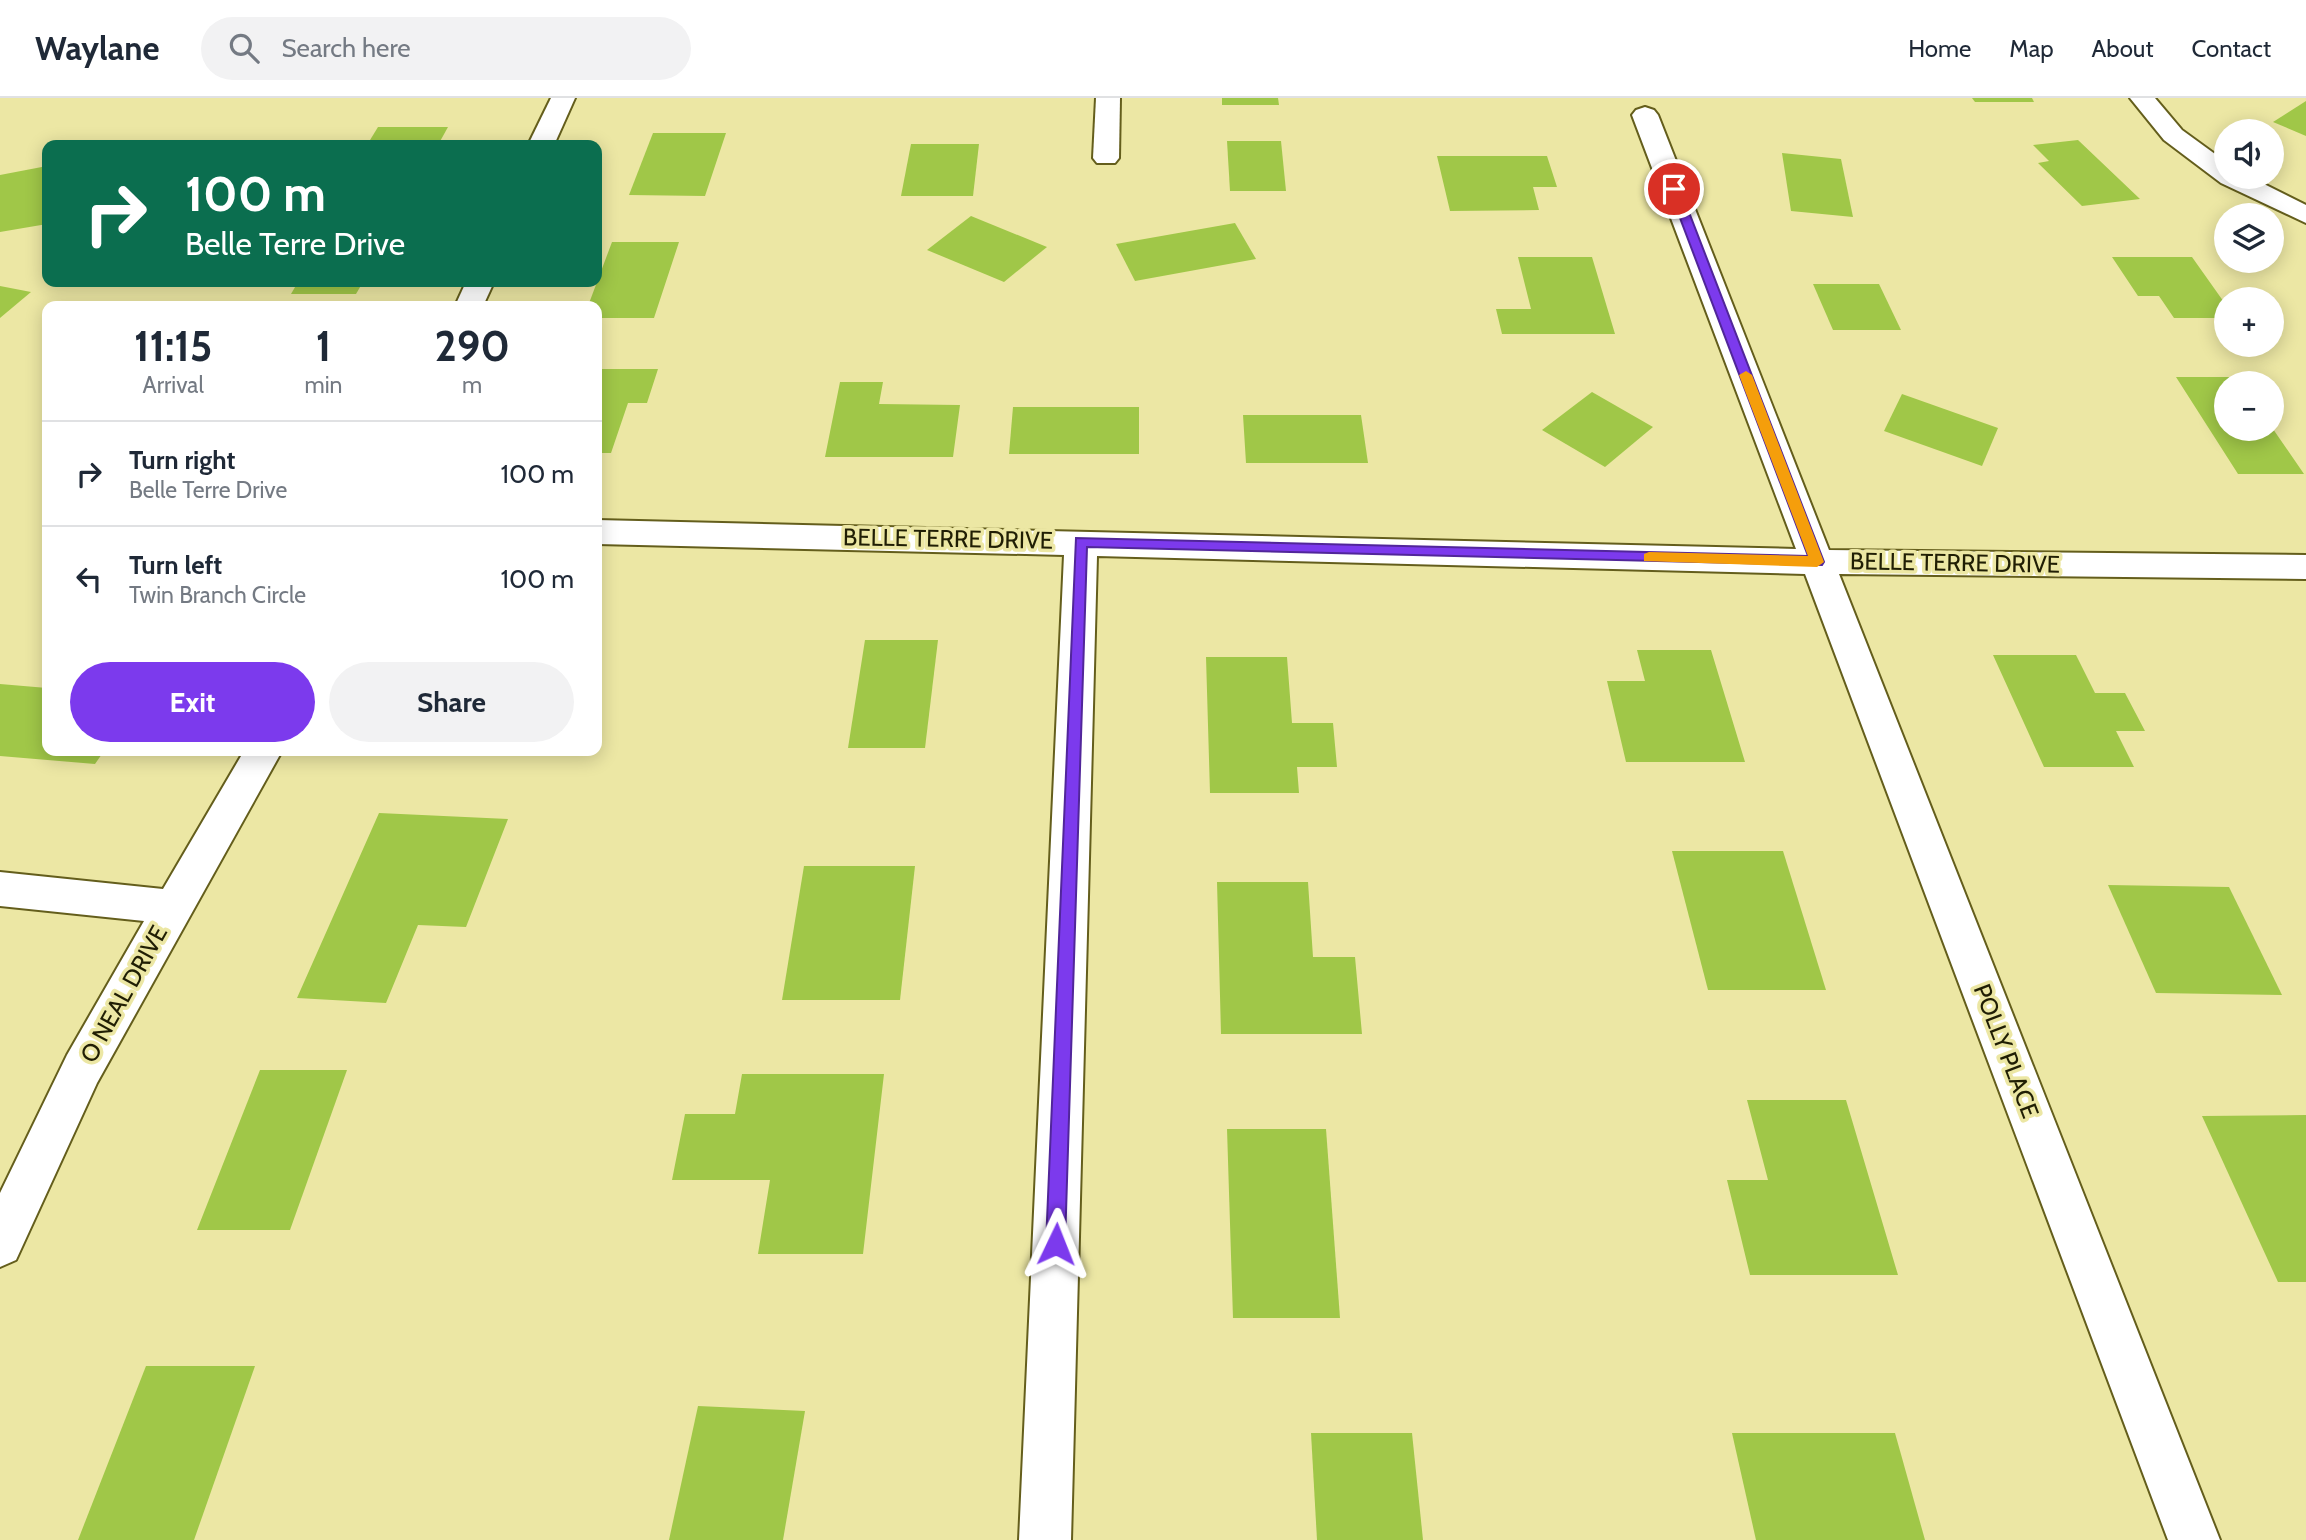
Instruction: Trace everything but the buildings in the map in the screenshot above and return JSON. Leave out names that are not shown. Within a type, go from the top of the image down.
[{"type":"street","points":[[543,140],[563,98]]},
{"type":"street","points":[[1106,158],[1108,98]]},
{"type":"street","points":[[2142,98],[2173,135],[2214,165]]},
{"type":"street","name":"POLLY PLACE","points":[[1646,115],[2194,1540]]},
{"type":"street","points":[[2255,189],[2306,215]]},
{"type":"street","name":"BELLE TERRE DRIVE","points":[[602,532],[1817,562],[2306,567]]},
{"type":"street","points":[[1045,1540],[1081,542]]},
{"type":"street","name":"O NEAL DRIVE","points":[[0,1244],[82,1069],[260,756]]},
{"type":"street","points":[[0,889],[172,907]]},
{"type":"slow traffic","points":[[1649,557],[1817,562],[1746,375]]},
{"type":"route","points":[[1056,1244],[1081,542],[1817,562],[1674,189]]}]
